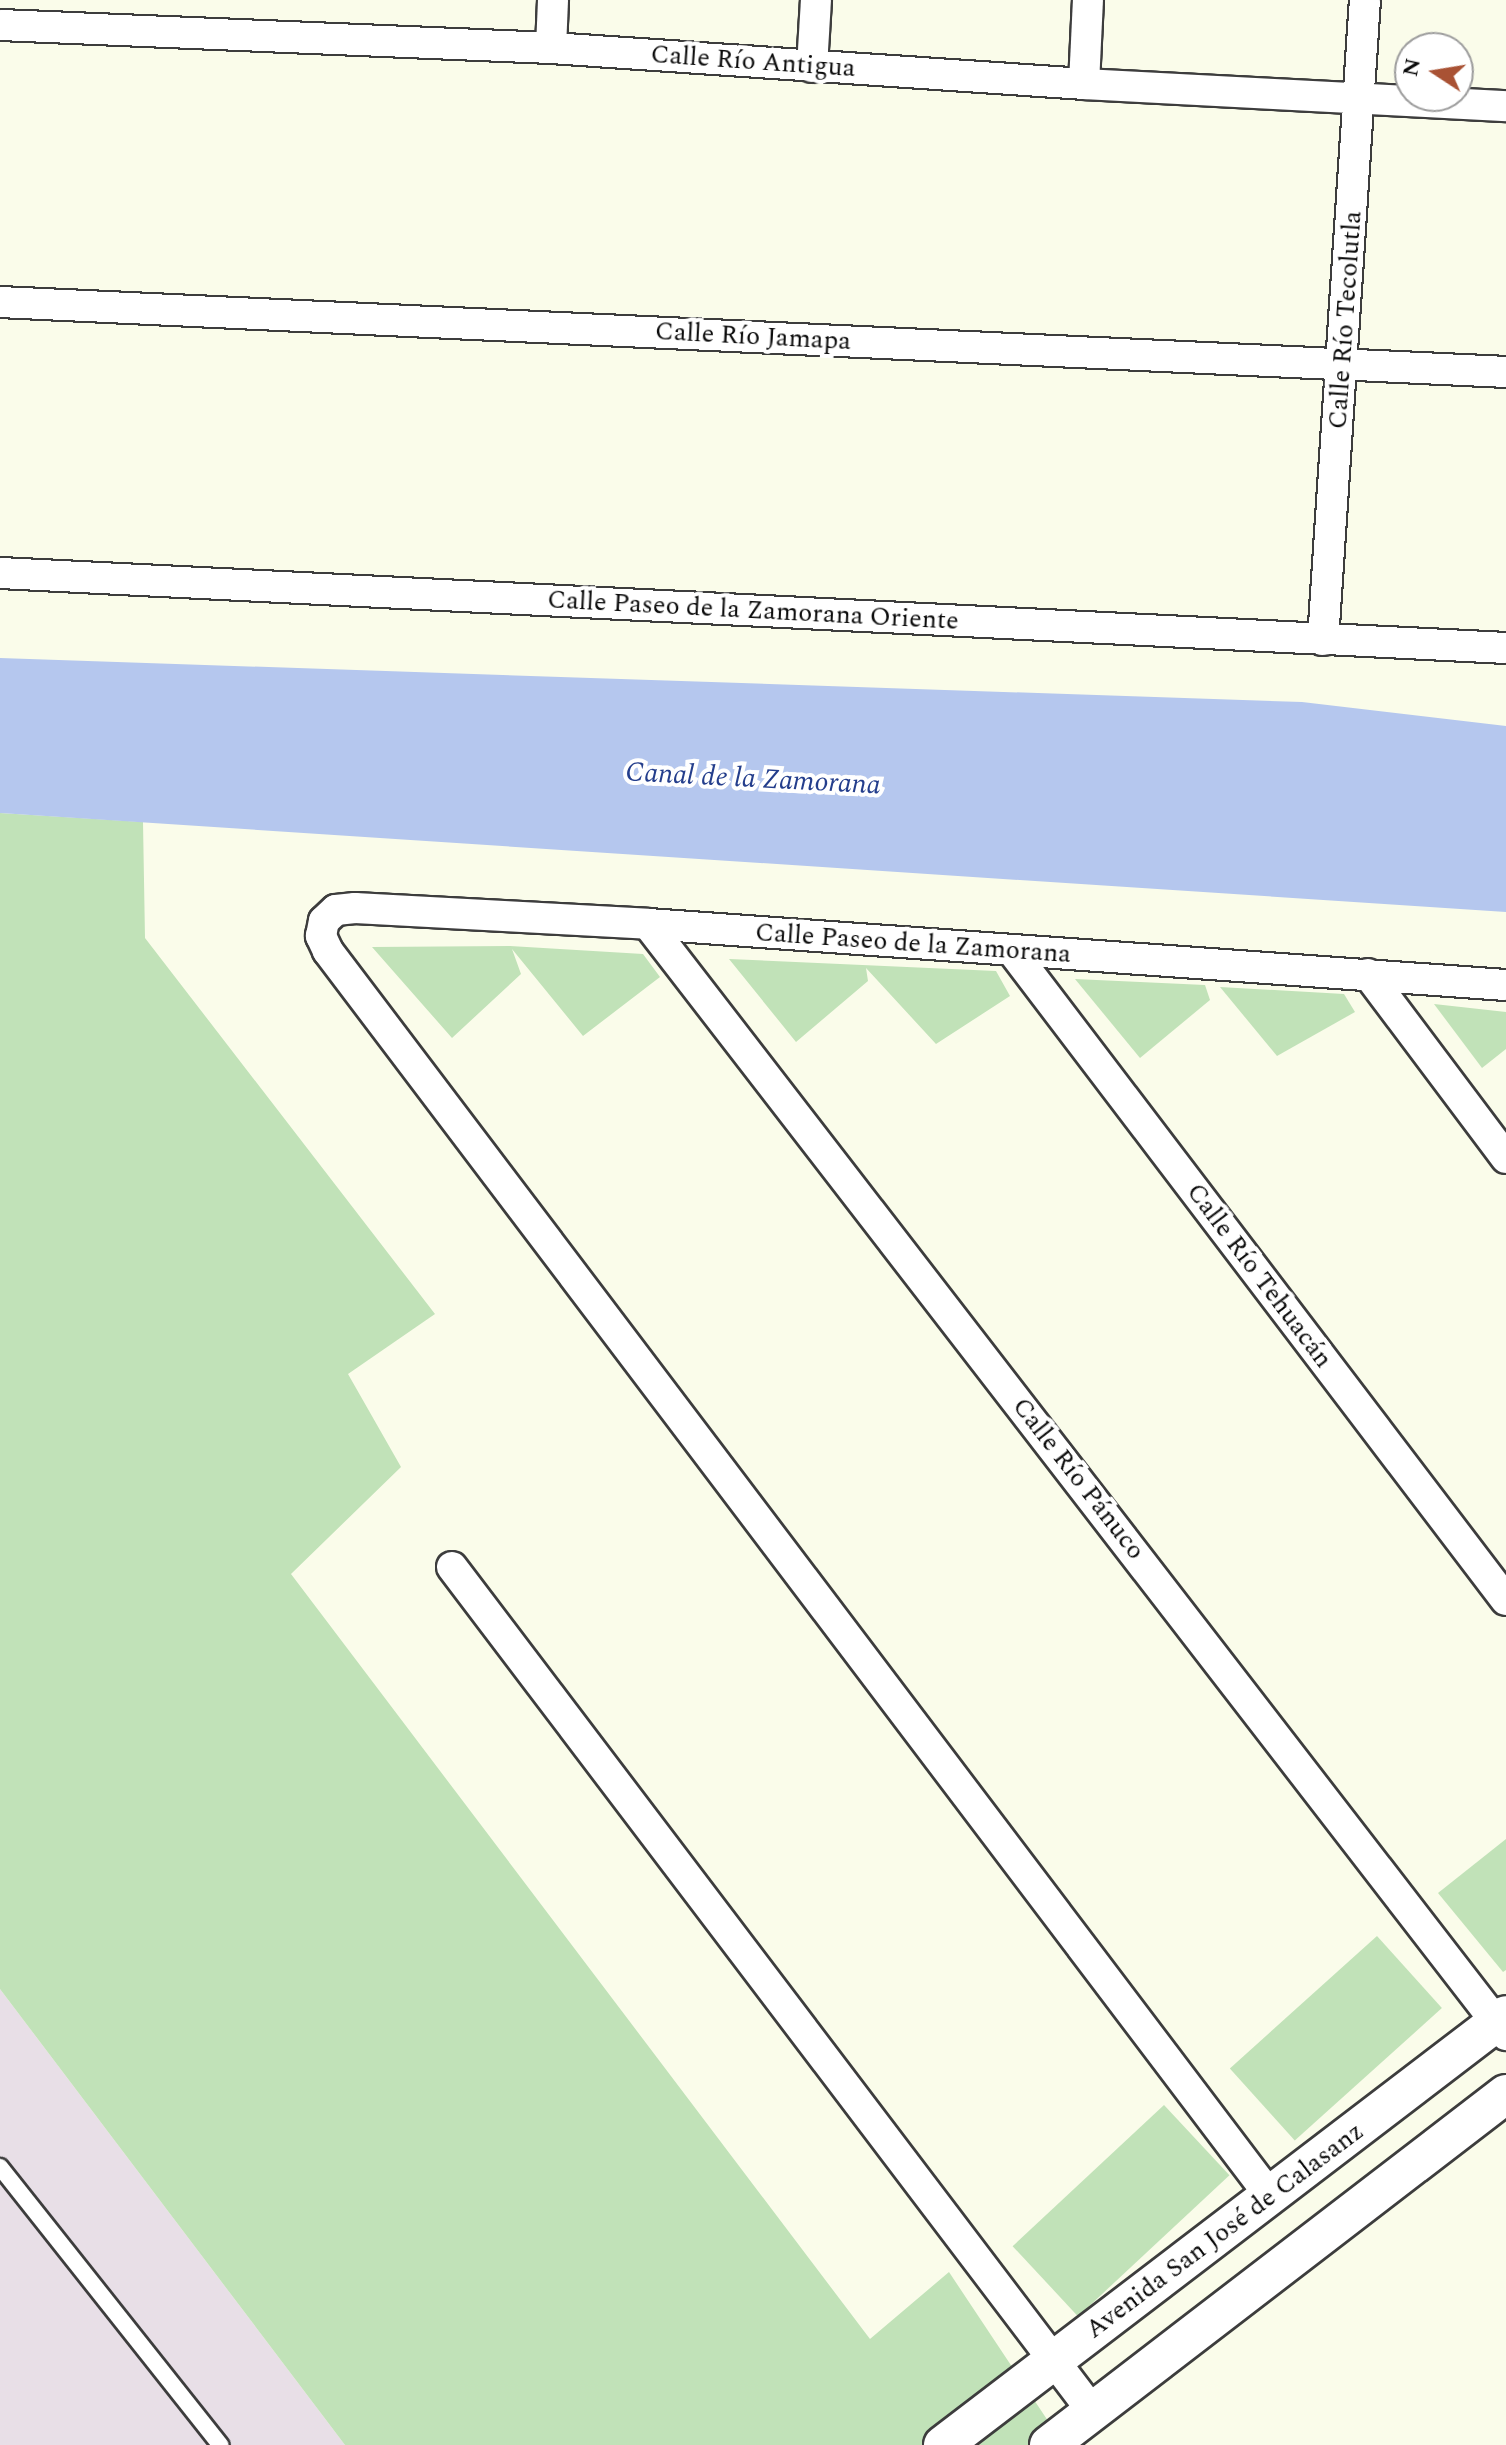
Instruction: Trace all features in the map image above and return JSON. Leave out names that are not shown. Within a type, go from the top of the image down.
[{"type":"street","points":[[551,48],[553,0]]},
{"type":"street","points":[[812,67],[816,0]]},
{"type":"street","points":[[1084,84],[1088,0]]},
{"type":"street","name":"Calle Río Tecolutla","points":[[1323,640],[1344,364],[1365,0]]},
{"type":"street","name":"Calle Río Antigua","points":[[0,25],[551,48],[1084,84],[1506,106]]},
{"type":"street","name":"Calle Río Jamapa","points":[[0,302],[1506,372]]},
{"type":"street","name":"Calle Paseo de la Zamorana Oriente","points":[[0,573],[1506,648]]},
{"type":"street","name":"Calle Paseo de la Zamorana","points":[[1271,2197],[328,951],[321,936],[324,921],[336,910],[355,908],[648,924],[1506,985]]},
{"type":"street","name":"Calle Río Pánuco","points":[[648,924],[1503,2024]]},
{"type":"street","name":"Calle Río Tehuacán","points":[[1013,952],[1506,1600]]},
{"type":"street","points":[[1368,974],[1506,1158]]},
{"type":"street","points":[[452,1567],[1093,2412]]},
{"type":"street","name":"Avenida San José de Calasanz","points":[[943,2445],[1503,2024]]},
{"type":"street","points":[[1049,2445],[1506,2094]]},
{"type":"lane","points":[[0,2167],[220,2445]]},
{"type":"shaded area","points":[[0,1989],[345,2445],[0,2445]]},
{"type":"green space","points":[[0,813],[143,822],[145,938],[435,1314],[348,1374],[401,1467],[291,1574],[870,2339],[949,2272],[1064,2445],[345,2445],[0,1989]]},
{"type":"green space","points":[[510,946],[643,954],[660,977],[583,1036],[512,949],[521,974],[452,1038],[372,947]]},
{"type":"green space","points":[[729,959],[996,971],[1010,996],[936,1044],[866,968],[868,981],[796,1042]]},
{"type":"green space","points":[[1075,979],[1205,985],[1210,1000],[1140,1058]]},
{"type":"green space","points":[[1220,987],[1344,994],[1355,1012],[1277,1056]]},
{"type":"green space","points":[[1434,1004],[1506,1012],[1506,1049],[1482,1068]]},
{"type":"green space","points":[[1506,1839],[1506,1970],[1503,1972],[1438,1893]]},
{"type":"green space","points":[[1377,1936],[1442,2008],[1295,2141],[1230,2068]]},
{"type":"green space","points":[[1164,2105],[1229,2175],[1078,2316],[1013,2246]]},
{"type":"water","name":"Canal de la Zamorana","points":[[0,658],[1302,702],[1506,726],[1506,912],[0,813]]}]
